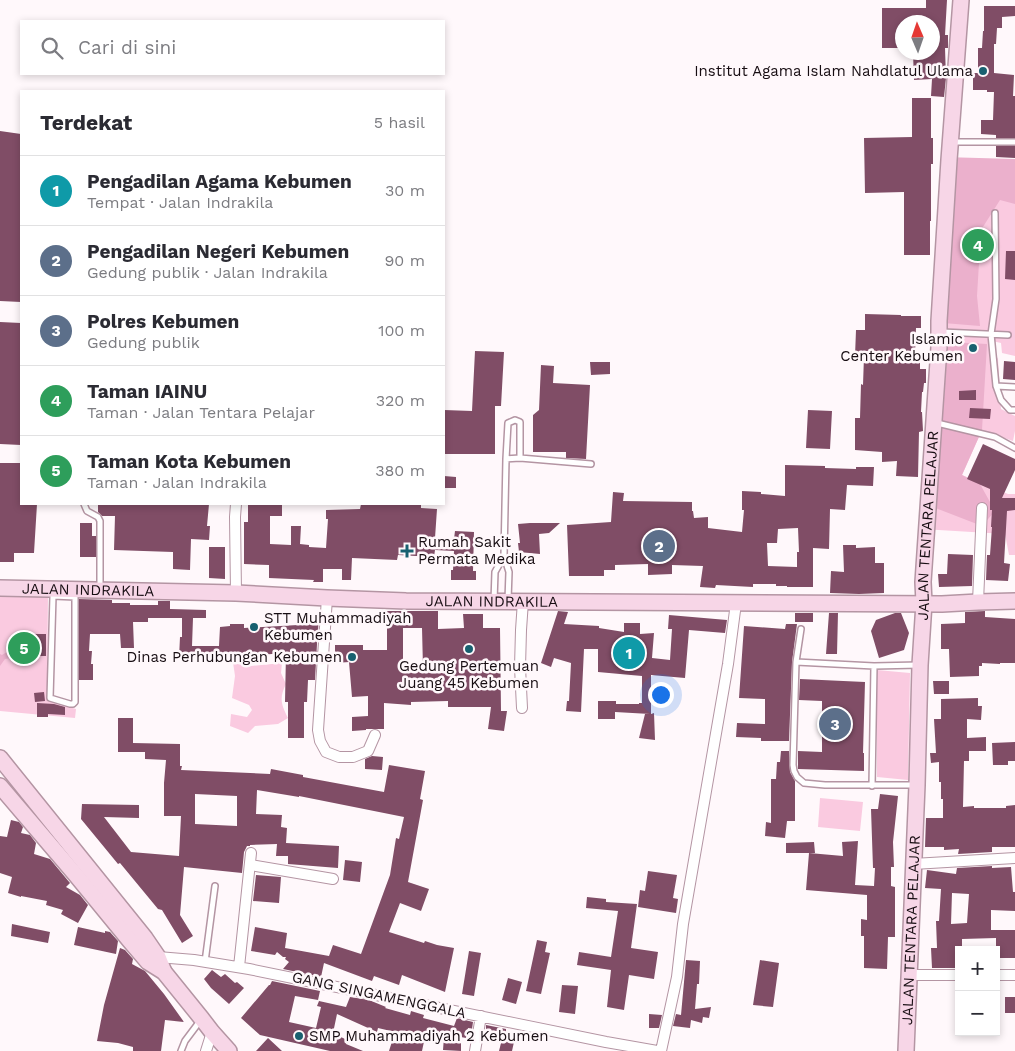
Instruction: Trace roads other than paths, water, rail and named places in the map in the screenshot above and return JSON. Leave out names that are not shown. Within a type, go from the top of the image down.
[{"type":"main road","name":"JALAN TENTARA PELAJAR","points":[[906,1051],[920,665],[924,604],[923,582],[961,0]]},
{"type":"main road","name":"JALAN INDRAKILA","points":[[0,588],[64,593],[100,590],[406,600],[924,604],[1015,601]]},
{"type":"main road","points":[[0,758],[145,938],[153,959]]},
{"type":"main road","points":[[0,786],[130,941],[153,959],[229,1051]]},
{"type":"street","points":[[236,505],[236,593]]},
{"type":"street","points":[[978,602],[982,508]]},
{"type":"street","points":[[327,598],[318,730],[320,741],[326,752],[339,757],[353,757],[368,752],[374,734]]},
{"type":"street","points":[[508,601],[521,630],[522,708]]},
{"type":"street","points":[[661,1046],[677,977],[683,924],[728,664],[736,602]]},
{"type":"street","points":[[239,967],[251,853]]},
{"type":"street","points":[[913,864],[1015,858]]},
{"type":"street","points":[[250,865],[333,879]]},
{"type":"street","name":"GANG SINGAMENGGALA","points":[[153,959],[205,962],[239,967],[481,1016],[605,1046],[661,1046]]},
{"type":"street","points":[[909,975],[955,975]]},
{"type":"street","points":[[1000,975],[1015,975]]},
{"type":"street","points":[[474,1051],[481,1016]]},
{"type":"street","points":[[206,1051],[212,1032]]},
{"type":"lane","points":[[951,142],[1015,142]]},
{"type":"lane","points":[[995,213],[996,299],[991,334],[996,386],[1001,400],[1010,410],[1015,410]]},
{"type":"lane","points":[[939,332],[1008,335]]},
{"type":"lane","points":[[996,386],[1015,387]]},
{"type":"lane","points":[[508,601],[510,572],[504,556],[506,459],[508,422],[515,420],[520,422],[520,458]]},
{"type":"lane","points":[[934,422],[995,437],[1015,448]]},
{"type":"lane","points":[[506,459],[520,458],[591,464]]},
{"type":"lane","points":[[84,505],[87,511],[98,517],[100,521],[100,590]]},
{"type":"lane","points":[[504,556],[495,572],[508,601]]},
{"type":"lane","points":[[64,593],[75,597],[75,702],[73,704],[50,698],[52,597],[64,593]]},
{"type":"lane","points":[[801,629],[796,662],[794,771],[804,783],[917,786]]},
{"type":"lane","points":[[796,662],[874,666],[920,665]]},
{"type":"lane","points":[[872,786],[874,666]]},
{"type":"lane","points":[[205,962],[215,886]]},
{"type":"lane","points":[[181,1051],[185,1041],[202,1018]]},
{"type":"place","name":"Institut Agama Islam Nahdlatul Ulama","points":[[983,71]]},
{"type":"place","name":"Taman IAINU","points":[[978,245]]},
{"type":"place","name":"Islamic Center Kebumen","points":[[973,348]]},
{"type":"place","name":"Pengadilan Negeri Kebumen","points":[[659,546]]},
{"type":"place","name":"Rumah Sakit Permata Medika","points":[[407,551]]},
{"type":"place","name":"STT Muhammadiyah Kebumen","points":[[254,627]]},
{"type":"place","name":"Taman Kota Kebumen","points":[[24,648]]},
{"type":"place","name":"Gedung Pertemuan Juang 45 Kebumen","points":[[469,649]]},
{"type":"place","name":"Pengadilan Agama Kebumen","points":[[629,653]]},
{"type":"place","name":"Dinas Perhubungan Kebumen","points":[[352,657]]},
{"type":"place","name":"Polres Kebumen","points":[[835,724]]},
{"type":"place","name":"SMP Muhammadiyah 2 Kebumen","points":[[299,1036]]}]
